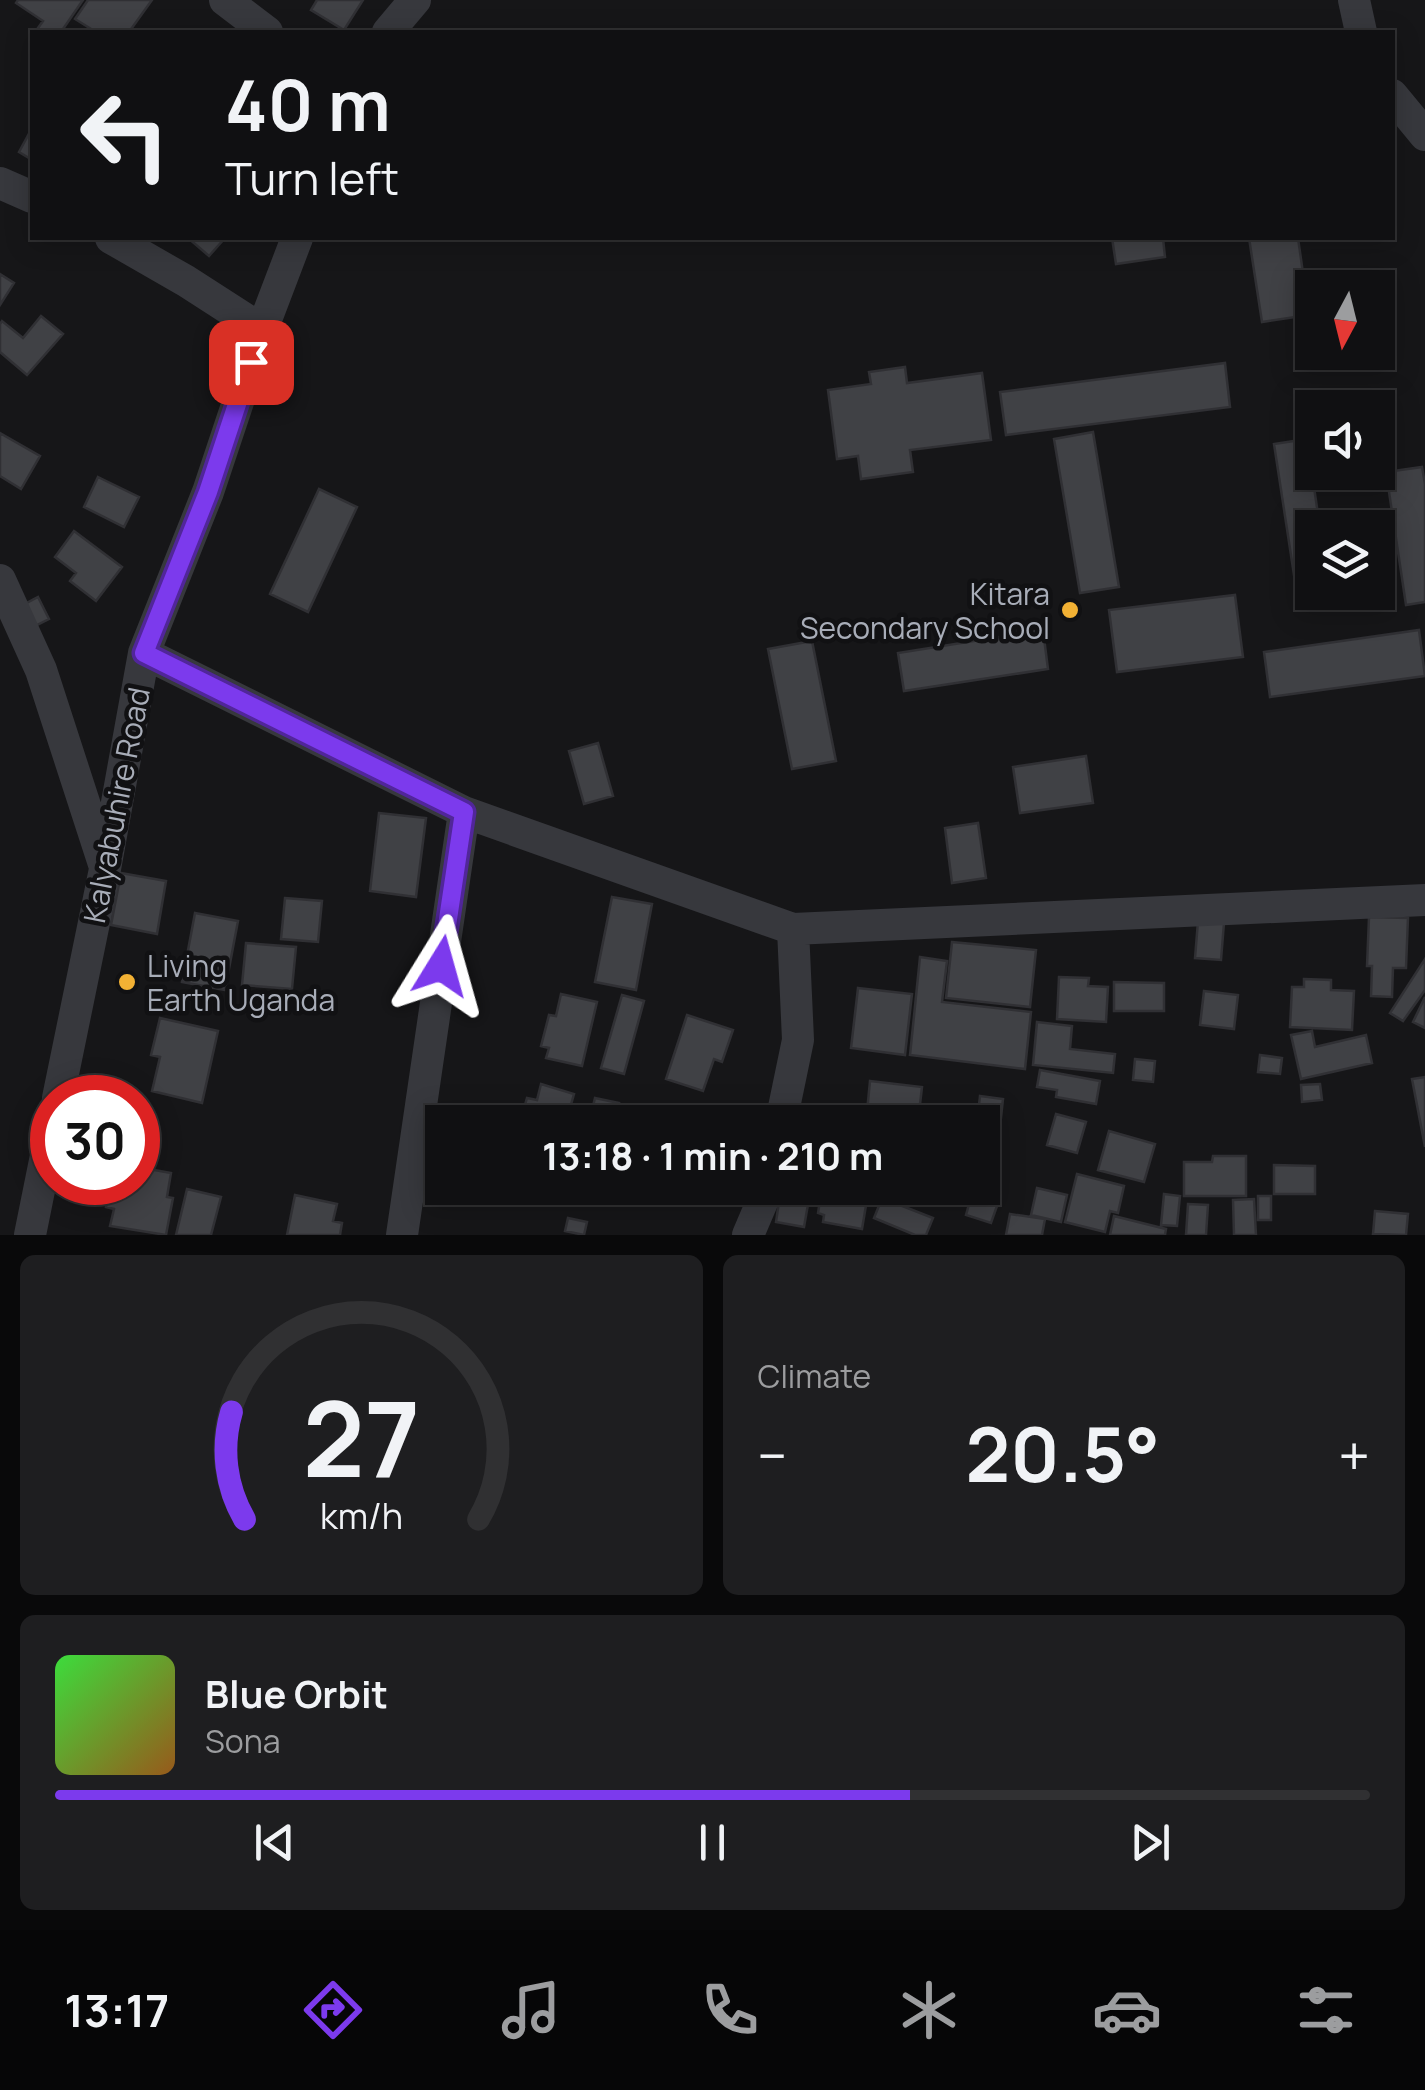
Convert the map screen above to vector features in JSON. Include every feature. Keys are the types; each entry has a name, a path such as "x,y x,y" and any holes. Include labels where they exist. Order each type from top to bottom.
{"street":[{"path":"224,0 264,30"},
{"path":"390,30 415,0"},
{"path":"1354,0 1362,30"},
{"path":"1395,99 1425,134"},
{"path":"0,183 30,195"},
{"path":"114,240 262,330"},
{"name":"Kalyabuhire Road","path":"63,1075 144,653 208,492 296,240"},
{"path":"0,580 41,670 105,869"},
{"path":"144,653 464,812 794,929 1425,900"},
{"path":"402,1235 464,812"},
{"path":"785,1105 798,1040 794,929"},
{"path":"30,1235 36,1205"},
{"path":"748,1235 761,1205"}],"building":[{"path":"83,0 62,30 36,30 43,21 16,3"},
{"path":"88,0 152,0 130,30 93,30 75,19"},
{"path":"317,0 363,0 344,30 311,10"},
{"path":"30,132 29,158 19,152"},
{"path":"190,240 223,240 209,256"},
{"path":"1112,240 1163,240 1165,257 1116,264"},
{"path":"1249,240 1298,240 1303,270 1295,270 1295,317 1262,322"},
{"path":"0,274 14,283 0,305"},
{"path":"41,316 63,334 27,375 0,352 0,324 2,321 23,338"},
{"path":"1225,363 1230,407 1006,435 1000,392"},
{"path":"905,367 907,383 982,373 991,440 910,450 913,472 861,479 858,456 837,459 828,390 871,384 869,372"},
{"path":"1093,432 1119,587 1080,593 1054,439"},
{"path":"0,433 40,456 21,489 0,476"},
{"path":"1295,441 1295,490 1314,490 1317,510 1295,510 1294,575 1274,444"},
{"path":"1422,467 1425,484 1425,602 1406,605 1395,510 1392,510 1389,490 1395,490 1395,471"},
{"path":"98,477 139,497 124,527 84,507"},
{"path":"319,489 357,507 308,612 270,594"},
{"path":"74,531 122,567 96,601 70,581 76,573 55,557"},
{"path":"1235,595 1243,657 1117,672 1109,610"},
{"path":"38,597 49,619 33,627 21,606"},
{"path":"1043,630 1048,669 904,691 898,653"},
{"path":"1419,630 1425,676 1270,697 1264,652"},
{"path":"812,641 836,761 792,769 768,649"},
{"path":"598,743 613,796 584,804 569,751"},
{"path":"1086,756 1093,803 1020,813 1013,767"},
{"path":"379,813 426,818 416,897 370,891"},
{"path":"978,823 986,878 952,883 945,828"},
{"path":"121,873 166,881 157,934 111,925"},
{"path":"612,897 652,904 636,990 595,982"},
{"path":"285,898 322,901 318,942 281,939"},
{"path":"195,913 238,921 225,990 182,982"},
{"path":"1369,917 1408,918 1406,968 1393,968 1392,997 1371,996 1372,966 1367,966"},
{"path":"1198,921 1224,923 1221,960 1195,958"},
{"path":"952,942 1036,950 1030,1007 946,998"},
{"path":"246,943 296,947 292,989 242,985"},
{"path":"920,957 947,961 942,1002 1031,1012 1025,1069 910,1055"},
{"path":"1425,959 1425,990 1403,1021 1390,1013"},
{"path":"1059,977 1089,978 1088,986 1108,987 1106,1022 1057,1019"},
{"path":"1304,979 1331,980 1331,990 1354,991 1352,1030 1290,1027 1292,987 1304,987"},
{"path":"1114,982 1164,983 1164,1011 1114,1011"},
{"path":"858,988 912,994 905,1055 851,1048"},
{"path":"1204,991 1238,995 1234,1029 1200,1025"},
{"path":"561,994 597,1002 582,1066 546,1058 549,1048 541,1046 549,1015 556,1016"},
{"path":"622,995 644,1001 624,1074 601,1068"},
{"path":"1425,997 1425,1028 1413,1022"},
{"path":"687,1015 733,1030 722,1062 714,1059 703,1091 666,1079"},
{"path":"160,1018 218,1031 202,1103 160,1093 160,1075 156,1075 160,1057 151,1055"},
{"path":"1037,1022 1072,1026 1070,1049 1115,1054 1113,1073 1033,1065"},
{"path":"1312,1031 1315,1047 1366,1035 1372,1063 1301,1079 1291,1035"},
{"path":"1260,1055 1282,1058 1280,1074 1258,1072"},
{"path":"1135,1059 1155,1061 1153,1082 1133,1080"},
{"path":"1040,1070 1100,1081 1096,1104 1056,1097 1057,1090 1037,1087"},
{"path":"1425,1077 1425,1147 1412,1079"},
{"path":"870,1081 922,1087 920,1105 868,1105"},
{"path":"541,1084 574,1094 571,1105 525,1105 527,1098 537,1100"},
{"path":"1320,1084 1322,1100 1302,1102 1301,1085"},
{"path":"980,1096 1003,1099 1000,1126 1000,1105 979,1105"},
{"path":"595,1098 619,1103 619,1105 593,1105"},
{"path":"1056,1114 1086,1122 1077,1153 1047,1145"},
{"path":"1109,1131 1155,1144 1144,1182 1098,1170"},
{"path":"1213,1156 1246,1156 1246,1196 1184,1196 1184,1162 1212,1162"},
{"path":"1274,1165 1315,1166 1315,1194 1274,1194"},
{"path":"160,1171 171,1173 167,1197 173,1198 166,1235 110,1226 114,1209 106,1207 160,1205"},
{"path":"1077,1174 1124,1186 1118,1213 1110,1211 1105,1232 1065,1222"},
{"path":"1037,1188 1067,1195 1061,1222 1031,1215"},
{"path":"187,1189 221,1197 211,1235 176,1235"},
{"path":"1164,1194 1180,1196 1177,1226 1161,1225"},
{"path":"295,1195 337,1204 333,1221 342,1223 340,1235 287,1235"},
{"path":"1258,1196 1271,1196 1271,1220 1258,1220"},
{"path":"1254,1199 1256,1235 1234,1235 1233,1200"},
{"path":"1188,1204 1208,1205 1206,1235 1186,1235"},
{"path":"778,1205 808,1205 804,1227 776,1222"},
{"path":"819,1205 866,1205 862,1229 823,1222 824,1215 818,1213"},
{"path":"879,1205 900,1205 933,1218 926,1235 915,1235 874,1218"},
{"path":"969,1205 997,1206 991,1223 966,1215"},
{"path":"1375,1211 1408,1214 1406,1235 1373,1234"},
{"path":"1010,1214 1045,1219 1042,1235 1006,1235"},
{"path":"1114,1216 1166,1229 1165,1235 1110,1235"},
{"path":"568,1218 587,1222 584,1235 565,1231"}],"place":[{"name":"Kitara Secondary School","path":"1070,610"},
{"name":"Living Earth Uganda","path":"127,982"}],"route":[{"path":"251,362 208,492 144,653 464,812 441,966"}]}
